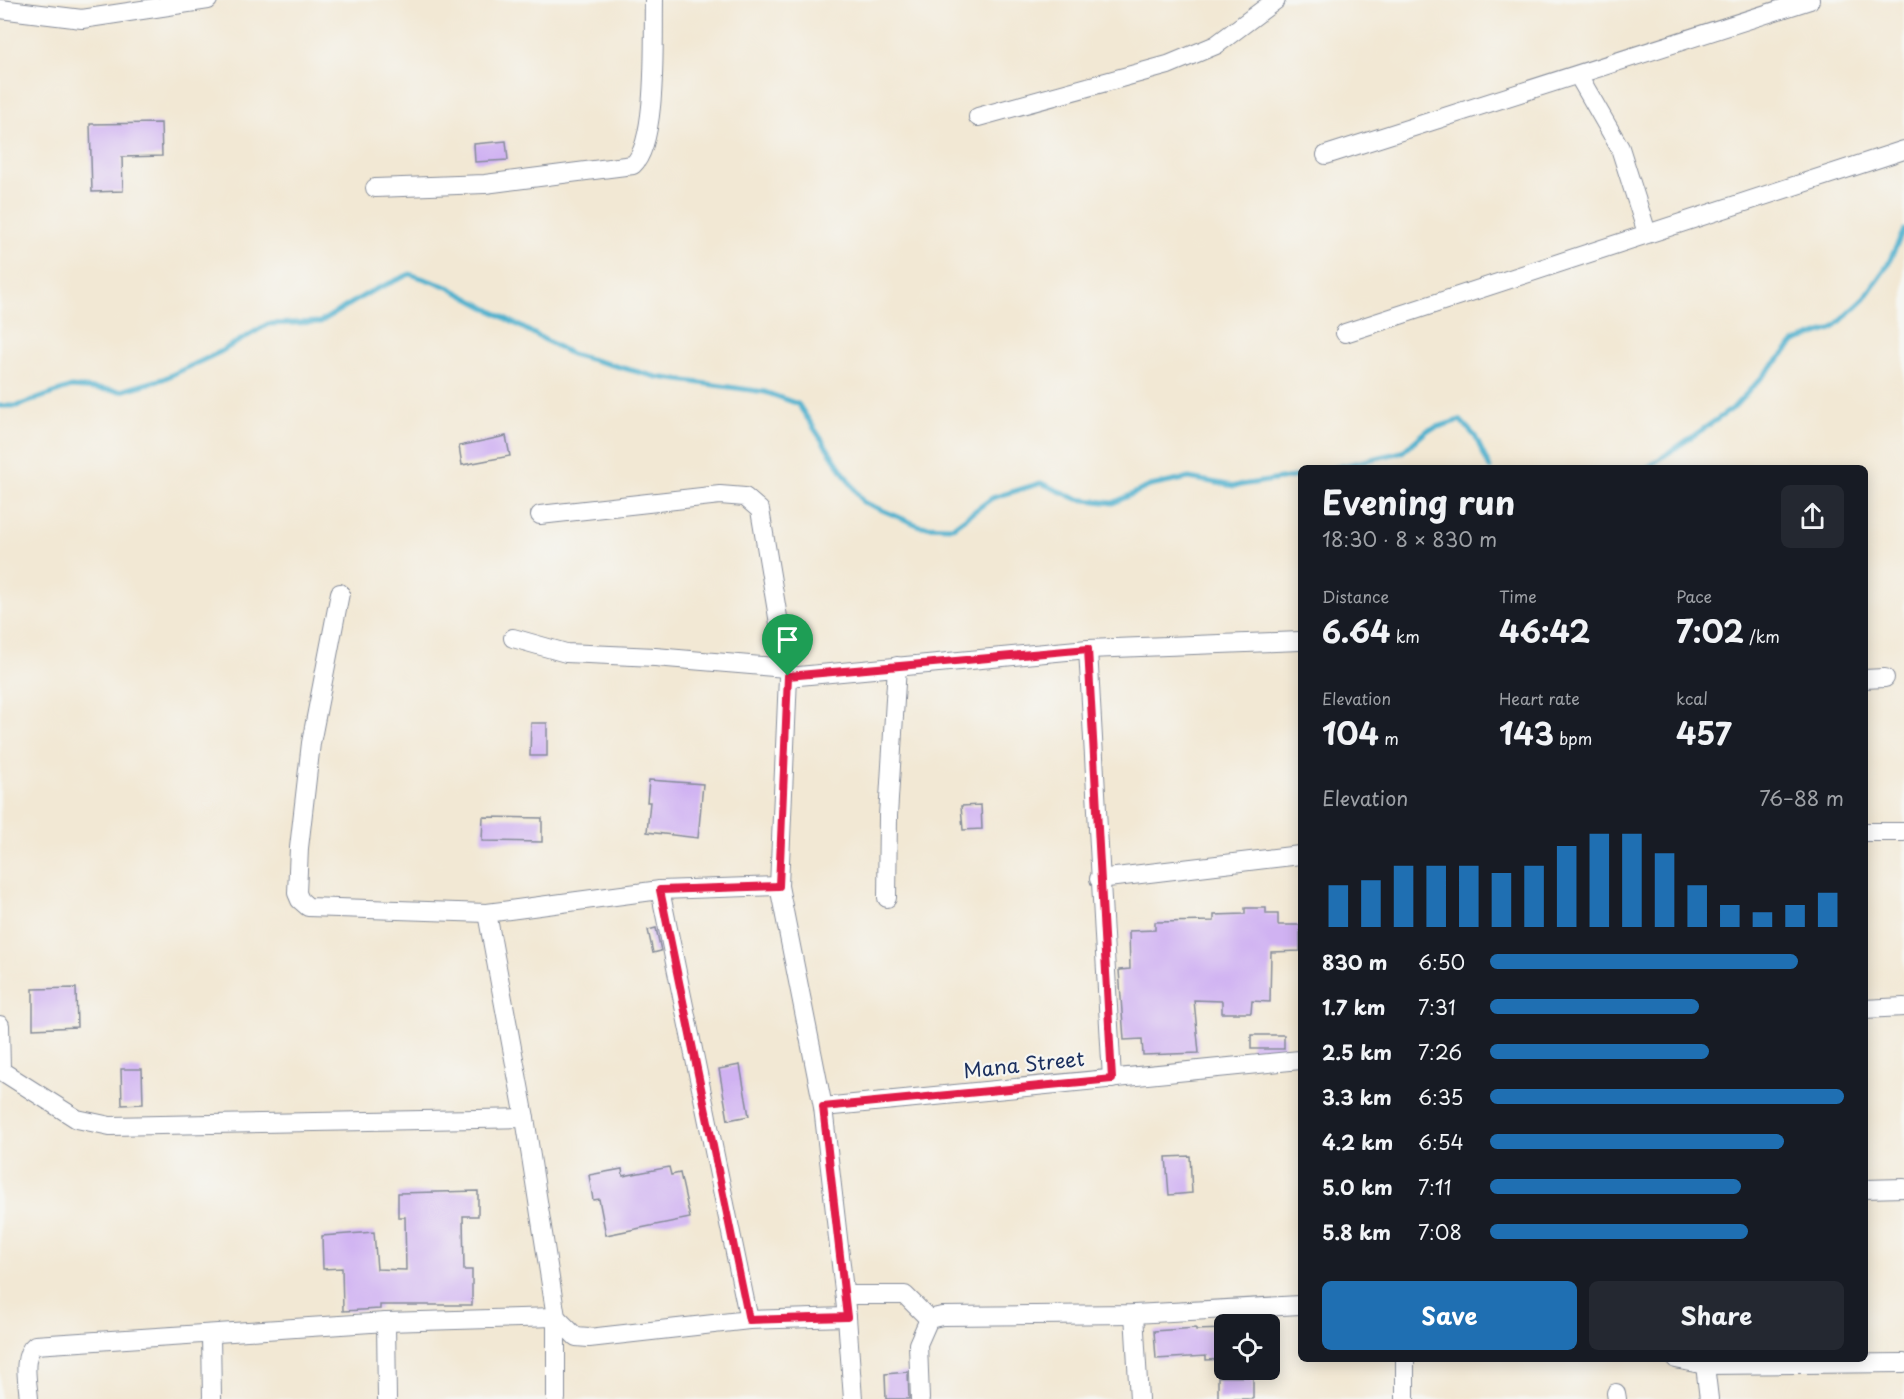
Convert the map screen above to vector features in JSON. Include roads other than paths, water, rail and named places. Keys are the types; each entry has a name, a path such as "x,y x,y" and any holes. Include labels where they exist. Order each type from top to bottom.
{"street":[{"path":"0,9 82,19 208,0"},
{"path":"375,188 485,184 633,165 644,149 650,126 654,0"},
{"path":"978,117 1168,65 1216,45 1276,0"},
{"path":"1326,155 1810,0"},
{"path":"1578,75 1620,148 1647,233"},
{"path":"1345,333 1904,150"},
{"path":"540,515 720,495 745,497 760,510 787,672 779,886 823,1107 845,1295 853,1399"},
{"path":"340,593 311,742 299,848 297,892 300,900 308,907 487,913 660,890 779,886"},
{"path":"513,638 566,653 655,657 787,672 897,666 1088,649 1298,641"},
{"path":"1088,649 1098,879 1112,1079"},
{"path":"887,898 888,816 897,666"},
{"path":"1868,679 1885,678"},
{"path":"1868,832 1904,832"},
{"path":"1098,879 1298,855"},
{"path":"660,890 749,1320"},
{"path":"487,913 525,1118 556,1317 556,1399"},
{"path":"1868,1008 1904,1007"},
{"path":"0,1025 0,1070 77,1119 110,1126 525,1118"},
{"name":"Mana Street","path":"823,1107 1298,1060"},
{"path":"1868,1189 1904,1188"},
{"path":"845,1295 905,1295 929,1319"},
{"path":"929,1319 942,1316 1134,1314 1298,1305"},
{"path":"1134,1314 1139,1399"},
{"path":"29,1399 27,1357 29,1350 35,1345 386,1322 556,1317 576,1337 589,1338 749,1320 847,1317"},
{"path":"920,1399 918,1344 929,1319"},
{"path":"386,1322 387,1399"},
{"path":"211,1335 212,1399"},
{"path":"1405,1362 1405,1399"},
{"path":"1690,1362 1705,1365 1904,1363"},
{"path":"1705,1365 1709,1399"}],"waterway":[{"path":"1651,465 1732,409 1795,342 1832,329 1863,300 1887,266 1904,230"},
{"path":"0,406 17,406 71,387 121,391 163,379 220,352 268,324 320,322 370,292 410,274 448,287 571,354 657,377 765,392 798,404 863,502 920,526 953,527 992,498 1041,483 1077,499 1113,503 1150,486 1189,478 1234,486 1298,476"},
{"path":"1347,465 1402,452 1428,430 1460,420 1475,436 1489,465"}]}
